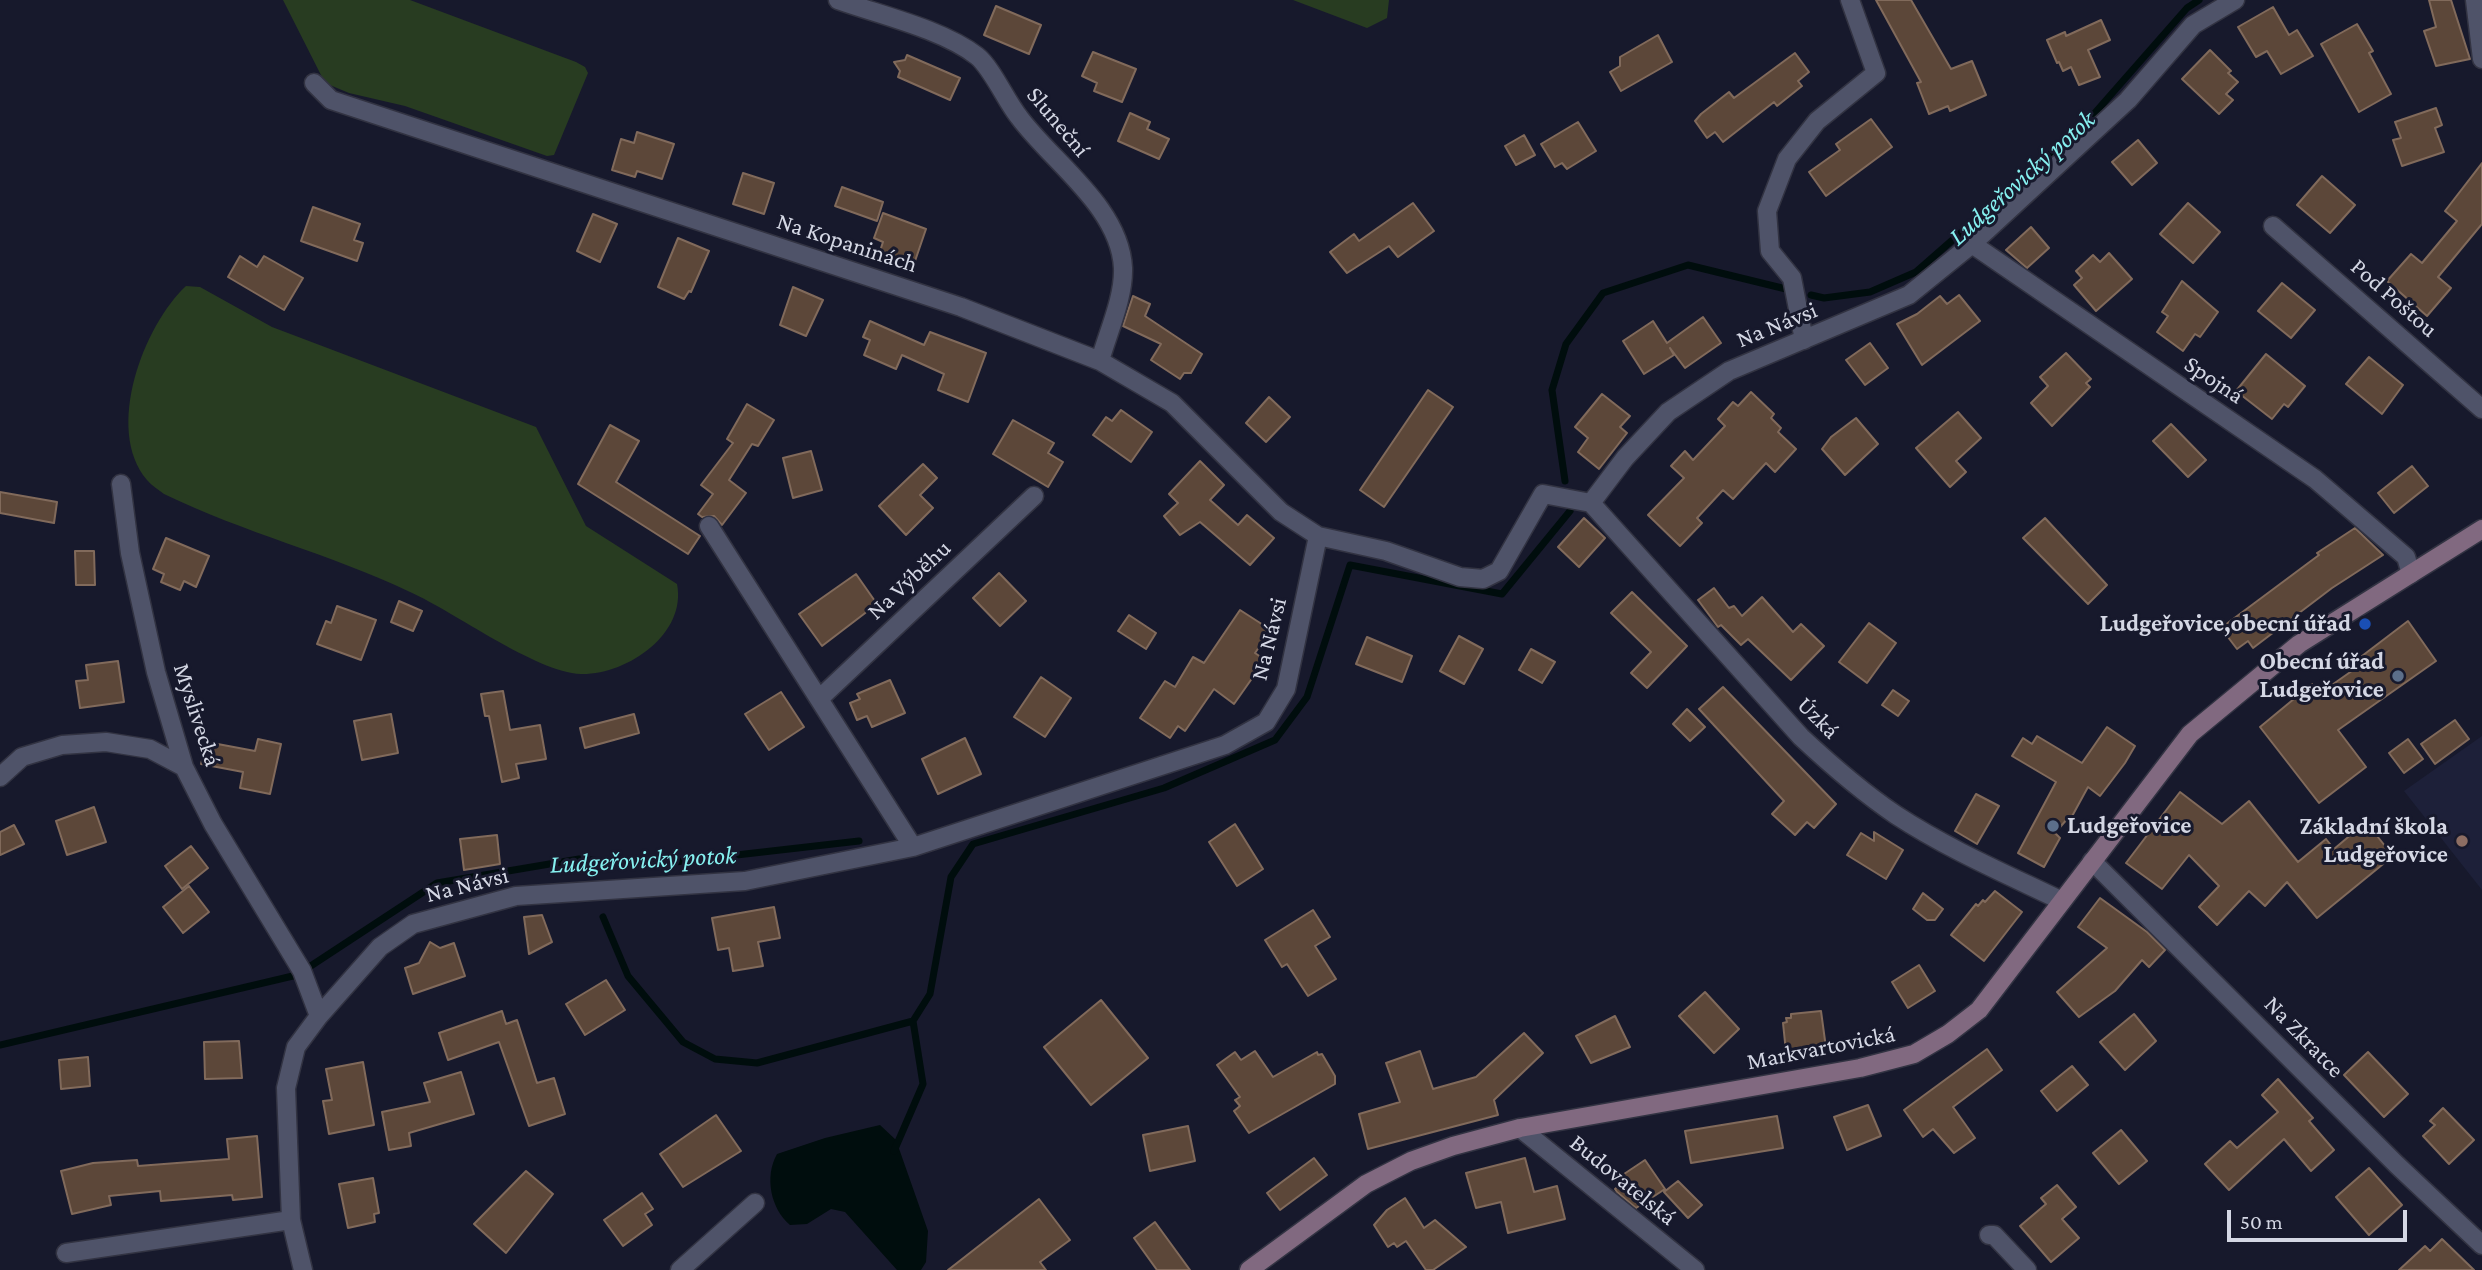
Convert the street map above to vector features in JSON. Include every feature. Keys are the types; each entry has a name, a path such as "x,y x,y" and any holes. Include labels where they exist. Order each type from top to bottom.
{"street":[{"name":"Sluneční","path":"838,0 927,30 978,56 1019,118 1096,201 1121,253 1123,267 1122,282 1100,361"},
{"path":"1804,340 1791,278 1770,251 1768,211 1787,159 1817,121 1876,73 1850,0"},
{"name":"Na Návsi","path":"1591,503 1625,458 1668,412 1729,371 1909,295 1972,244 2128,100 2193,25 2235,0"},
{"path":"2475,0 2482,59"},
{"name":"Na Kopaninách","path":"314,83 331,100 961,307 1100,361 1172,403 1281,512 1318,536"},
{"name":"Pod Poštou","path":"2273,226 2482,409"},
{"name":"Spojná","path":"1972,244 2315,479 2406,557 2411,574"},
{"name":"Myslivecká","path":"121,484 133,566 156,672 184,767 213,824 302,971 319,1016"},
{"path":"1318,536 1386,551 1460,577 1483,579 1499,571 1543,494 1591,503"},
{"name":"Na Výběhu","path":"819,699 1034,496"},
{"name":"Úzká","path":"1591,503 1801,737 1835,768 1897,816 1972,858 2062,901"},
{"path":"709,526 914,846"},
{"name":"Markvartovická","path":"1249,1270 1366,1184 1411,1161 1520,1128 1860,1068 1914,1054 1948,1034 1979,1010 2190,734 2300,644 2482,529"},
{"name":"Na Návsi","path":"303,1270 291,1220 286,1088 296,1047 319,1016 380,947 413,924 516,896 744,881 914,846 1225,745 1266,722 1286,689 1318,536"},
{"path":"0,777 22,757 62,745 106,741 150,750 184,767"},
{"name":"Na Zkratce","path":"2092,861 2369,1137 2482,1245"},
{"name":"Budovatelská","path":"1520,1128 1695,1270"},
{"path":"680,1270 755,1203"},
{"path":"66,1253 291,1220"},
{"path":"1989,1235 1994,1235 2027,1270"}],"shaded area":[{"name":"Základní škola Ludgeřovice","path":"2482,736 2482,890 2404,791"},
{"path":"880,1125 896,1140 928,1231 926,1262 921,1270 897,1270 845,1212 831,1209 807,1224 790,1225 774,1202 770,1182 777,1154 825,1138"}],"green space":[{"path":"283,0 410,0 576,62 585,67 588,73 554,155 547,156 405,106 349,93 325,83"},
{"path":"1293,0 1389,0 1387,18 1367,28"},
{"path":"186,286 200,287 272,327 536,427 586,526 677,584 678,602 673,619 663,635 650,648 617,667 581,674 562,671 495,640 428,601 380,578 194,508 153,486 135,459 129,434 129,406 144,351 156,326"}],"building":[{"path":"1876,0 1911,0 1951,69 1972,61 1986,95 1950,111 1948,106 1929,114 1917,83 1921,82"},
{"path":"2429,0 2451,0 2470,59 2436,66 2424,31 2436,27"},
{"path":"996,6 1041,25 1029,54 984,35"},
{"path":"2273,7 2289,35 2297,30 2313,56 2281,74 2267,51 2256,57 2238,27"},
{"path":"2101,20 2110,40 2088,50 2100,77 2079,85 2071,67 2063,71 2059,62 2057,63 2047,40 2065,32 2066,36"},
{"path":"2357,24 2373,51 2369,53 2391,94 2359,112 2321,44"},
{"path":"1658,35 1672,62 1621,91 1610,72 1620,66 1620,57"},
{"path":"2210,50 2238,82 2226,94 2233,100 2219,114 2182,79"},
{"path":"1093,52 1136,69 1122,102 1094,91 1097,83 1082,76"},
{"path":"1795,53 1809,72 1798,81 1802,86 1777,106 1774,102 1723,142 1715,132 1707,138 1695,121 1701,114 1729,92 1734,98"},
{"path":"907,55 960,78 950,100 898,77 900,71 894,62 905,60"},
{"path":"2436,108 2442,125 2435,128 2444,152 2402,166 2393,140 2401,138 2395,122"},
{"path":"1130,113 1150,122 1147,129 1169,139 1159,159 1118,141"},
{"path":"1871,119 1892,147 1826,196 1809,172 1840,150 1836,144"},
{"path":"1578,122 1596,151 1567,169 1562,163 1555,167 1541,144"},
{"path":"637,132 674,144 662,179 637,171 635,177 612,170 621,139 634,143"},
{"path":"1524,135 1535,155 1516,165 1505,146"},
{"path":"2138,140 2157,163 2132,185 2112,162"},
{"path":"2482,163 2482,224 2438,277 2451,288 2427,316 2387,281 2411,254 2422,263 2457,221 2445,211"},
{"path":"743,173 774,183 764,214 733,204"},
{"path":"2322,176 2355,205 2330,233 2297,205"},
{"path":"842,187 883,202 877,221 835,206"},
{"path":"1413,203 1434,231 1398,257 1389,246 1347,273 1330,252 1354,234 1359,241"},
{"path":"2188,203 2220,232 2193,263 2160,234"},
{"path":"313,207 360,224 354,240 363,243 357,261 301,241"},
{"path":"883,213 926,229 914,264 880,251 883,242 874,238"},
{"path":"593,214 617,224 600,262 577,251"},
{"path":"2031,227 2049,248 2027,268 2006,250"},
{"path":"678,238 709,251 691,292 689,291 684,299 658,287"},
{"path":"2109,253 2132,279 2096,311 2074,285 2082,278 2076,271 2093,255 2100,262"},
{"path":"240,256 257,267 264,256 303,278 284,310 228,277"},
{"path":"2182,281 2218,312 2200,337 2195,334 2183,351 2157,332 2168,316 2162,312"},
{"path":"2282,283 2315,310 2291,338 2258,311"},
{"path":"793,287 823,300 806,336 780,325"},
{"path":"1959,295 1980,321 1922,365 1897,324 1917,314 1940,296 1947,304"},
{"path":"1133,296 1150,304 1145,316 1202,354 1191,373 1184,373 1180,379 1151,360 1161,344 1123,326"},
{"path":"1703,317 1721,343 1685,368 1670,348 1674,355 1644,374 1623,341 1653,321 1667,343"},
{"path":"870,321 924,345 930,332 986,353 968,402 938,390 944,374 902,355 896,369 864,355 870,340 863,337"},
{"path":"1870,343 1888,368 1865,385 1846,360"},
{"path":"2066,353 2091,379 2086,383 2090,387 2052,426 2031,403 2048,386 2040,377"},
{"path":"2266,354 2305,386 2288,407 2284,404 2272,419 2236,391"},
{"path":"2369,357 2403,385 2382,414 2346,384"},
{"path":"1428,390 1453,407 1384,507 1360,490"},
{"path":"1751,392 1774,414 1771,418 1781,428 1778,432 1796,449 1775,472 1766,463 1733,499 1723,490 1697,518 1702,523 1680,546 1648,515 1684,478 1671,466 1685,451 1693,460 1725,426 1718,419 1733,402 1738,406"},
{"path":"1602,394 1630,416 1620,427 1627,433 1599,469 1578,452 1588,438 1575,427"},
{"path":"1269,397 1290,417 1266,442 1246,423"},
{"path":"747,404 774,420 758,446 752,444 729,480 746,493 722,525 714,516 702,517 698,514 713,494 701,485 733,443 727,439"},
{"path":"1121,410 1152,432 1131,462 1093,435 1106,417 1112,421"},
{"path":"1958,412 1981,438 1956,461 1966,472 1950,487 1916,448"},
{"path":"1856,418 1878,444 1845,475 1822,449 1831,437"},
{"path":"1013,420 1054,443 1048,453 1063,462 1048,487 993,454"},
{"path":"2171,424 2206,460 2188,477 2153,441"},
{"path":"610,425 639,441 616,482 700,536 688,554 578,484"},
{"path":"811,451 822,490 793,498 783,458"},
{"path":"1200,461 1224,485 1210,500 1238,525 1247,515 1274,538 1250,565 1200,522 1180,535 1164,516 1178,503 1169,494"},
{"path":"923,464 937,478 920,495 933,508 906,535 879,506"},
{"path":"2412,466 2428,486 2394,513 2378,493"},
{"path":"0,492 57,502 54,523 0,513"},
{"path":"1584,518 1605,538 1579,567 1558,547"},
{"path":"2045,518 2107,585 2088,604 2023,538"},
{"path":"2355,528 2383,555 2332,588 2253,648 2248,641 2237,649 2221,628 2319,555 2317,553"},
{"path":"166,538 209,556 196,587 184,581 180,590 161,582 164,574 153,569"},
{"path":"75,551 94,551 95,585 76,585"},
{"path":"999,573 1026,601 1000,626 973,598"},
{"path":"856,574 877,604 822,646 799,614"},
{"path":"1714,588 1729,608 1734,606 1742,616 1762,597 1793,632 1801,624 1824,646 1791,680 1748,639 1741,645 1721,625 1718,627 1698,600"},
{"path":"1632,592 1687,646 1647,688 1631,673 1651,652 1611,613"},
{"path":"399,601 422,611 413,631 391,622"},
{"path":"337,606 376,620 361,660 317,644 326,621 331,623"},
{"path":"1240,610 1271,630 1255,653 1265,660 1234,704 1214,689 1185,731 1178,726 1170,738 1140,718 1165,681 1175,687 1193,657 1204,663"},
{"path":"1129,615 1156,633 1146,649 1118,631"},
{"path":"2408,621 2436,661 2338,730 2366,767 2319,803 2260,727 2312,684 2319,694 2366,661 2362,656"},
{"path":"1869,623 1896,643 1867,683 1839,662"},
{"path":"1459,636 1483,649 1464,684 1440,671"},
{"path":"1367,637 1412,656 1402,682 1356,664"},
{"path":"1531,649 1555,662 1542,683 1519,670"},
{"path":"118,661 124,702 80,708 76,681 88,680 86,665"},
{"path":"1041,677 1071,698 1045,737 1014,717"},
{"path":"890,680 905,713 872,727 867,716 857,720 850,703 860,699 857,694"},
{"path":"1723,687 1836,804 1814,828 1807,822 1795,835 1772,814 1784,801 1699,709"},
{"path":"1893,690 1909,701 1898,716 1882,705"},
{"path":"503,691 510,730 540,725 546,759 516,764 519,778 502,782 489,716 485,716 481,694"},
{"path":"781,692 804,727 769,750 745,714"},
{"path":"1687,709 1705,727 1690,741 1673,724"},
{"path":"391,714 398,753 362,760 354,721"},
{"path":"634,714 639,733 585,748 580,728"},
{"path":"2455,720 2469,739 2435,764 2421,744"},
{"path":"2107,727 2135,746 2125,763 2100,796 2088,787 2070,820 2068,818 2055,833 2060,838 2044,867 2018,853 2056,782 2012,756 2023,738 2032,744 2037,736 2082,763"},
{"path":"965,738 981,774 938,794 922,759"},
{"path":"258,739 281,744 270,794 240,788 243,772 201,764 207,742 255,751"},
{"path":"2408,739 2423,759 2404,773 2389,753"},
{"path":"2180,792 2222,824 2249,801 2298,862 2326,839 2334,849 2366,822 2393,856 2317,918 2287,882 2265,906 2249,891 2217,925 2199,907 2219,886 2189,855 2162,889 2126,863"},
{"path":"1976,794 1999,806 1977,844 1955,831"},
{"path":"94,807 106,842 67,855 56,821"},
{"path":"1235,824 1263,869 1237,886 1209,842"},
{"path":"14,825 24,844 0,855 0,832"},
{"path":"1874,832 1903,850 1886,879 1847,855 1861,833 1874,841"},
{"path":"497,835 500,864 464,870 460,839"},
{"path":"191,846 208,868 182,889 165,866"},
{"path":"189,886 209,912 183,933 163,907"},
{"path":"1995,891 2022,912 1984,961 1951,935 1976,904 1978,906 1983,900 1985,902"},
{"path":"1923,893 1943,909 1935,920 1927,920 1913,909"},
{"path":"2100,898 2147,932 2165,950 2149,967 2142,960 2115,991 2079,1017 2057,992 2107,948 2078,927"},
{"path":"774,907 780,938 758,942 763,966 733,971 729,948 718,950 712,918"},
{"path":"1313,910 1330,937 1315,946 1336,979 1308,996 1287,964 1282,967 1265,940"},
{"path":"542,915 552,942 529,954 524,917"},
{"path":"430,942 440,948 454,943 465,976 413,994 405,968 419,963"},
{"path":"1919,965 1935,991 1908,1008 1892,982"},
{"path":"606,980 625,1010 585,1035 566,1004"},
{"path":"1705,992 1739,1029 1714,1053 1679,1016"},
{"path":"1101,1000 1148,1058 1091,1105 1044,1047"},
{"path":"502,1011 506,1024 517,1020 537,1083 554,1078 565,1114 529,1126 499,1042 448,1060 439,1033"},
{"path":"1821,1011 1826,1048 1786,1052 1783,1023 1787,1022 1786,1018 1791,1018 1791,1014"},
{"path":"2134,1014 2156,1041 2125,1070 2100,1042"},
{"path":"1615,1016 1630,1047 1591,1063 1576,1036"},
{"path":"1524,1033 1543,1053 1494,1100 1498,1115 1368,1149 1359,1114 1400,1102 1386,1063 1420,1051 1433,1089 1476,1077"},
{"path":"239,1041 242,1078 205,1079 204,1042"},
{"path":"1987,1049 2002,1070 1953,1107 1975,1138 1954,1153 1933,1129 1923,1137 1904,1110"},
{"path":"1255,1051 1273,1077 1317,1052 1318,1055 1322,1054 1335,1076 1335,1084 1249,1133 1234,1111 1240,1106 1235,1100 1240,1097 1217,1065 1235,1052 1241,1060"},
{"path":"2368,1052 2408,1094 2384,1117 2344,1075"},
{"path":"88,1057 90,1086 61,1089 59,1060"},
{"path":"363,1062 374,1125 329,1134 323,1101 332,1100 326,1069"},
{"path":"2072,1066 2088,1085 2057,1111 2041,1091"},
{"path":"461,1072 474,1114 409,1133 411,1146 389,1150 382,1112 430,1102 424,1083"},
{"path":"2278,1079 2313,1118 2309,1121 2334,1150 2311,1171 2284,1139 2229,1190 2205,1164 2230,1141 2237,1148 2278,1112 2262,1095"},
{"path":"1868,1105 1881,1136 1847,1150 1834,1117"},
{"path":"2443,1108 2474,1140 2449,1164 2423,1136 2435,1125 2430,1121"},
{"path":"716,1115 741,1151 683,1187 660,1154"},
{"path":"1777,1116 1783,1148 1691,1163 1685,1131"},
{"path":"1188,1126 1195,1161 1150,1171 1143,1135"},
{"path":"2121,1130 2147,1161 2119,1184 2093,1153"},
{"path":"257,1136 262,1197 233,1200 232,1195 161,1201 160,1191 109,1196 111,1205 72,1214 61,1171 93,1163 137,1160 138,1166 229,1159 227,1139"},
{"path":"1314,1158 1327,1175 1280,1210 1267,1193"},
{"path":"1525,1158 1534,1192 1557,1186 1565,1219 1508,1233 1501,1202 1476,1208 1466,1173"},
{"path":"1645,1160 1665,1189 1636,1208 1617,1192 1615,1189 1620,1185 1615,1180"},
{"path":"2369,1168 2402,1205 2369,1235 2336,1197"},
{"path":"526,1171 553,1194 506,1253 474,1224"},
{"path":"373,1178 379,1213 374,1214 375,1222 348,1228 339,1184"},
{"path":"1678,1181 1702,1205 1688,1218 1664,1192"},
{"path":"2057,1185 2076,1207 2062,1219 2079,1238 2051,1262 2020,1226 2046,1204 2041,1198"},
{"path":"642,1193 653,1209 645,1214 652,1225 623,1246 604,1220"},
{"path":"1405,1198 1424,1228 1435,1220 1466,1247 1433,1270 1426,1270 1406,1241 1397,1247 1394,1243 1388,1247 1374,1225 1387,1210"},
{"path":"1039,1199 1070,1240 1040,1262 1046,1270 948,1270"},
{"path":"1155,1222 1190,1270 1157,1270 1134,1238"},
{"path":"2442,1239 2474,1270 2399,1270 2425,1246 2430,1251"}],"waterway":[{"name":"Ludgeřovický potok","path":"1811,295 1824,298 1870,292 1916,272 2086,123 2187,8 2199,0"},
{"name":"Ludgeřovický potok","path":"1565,481 1552,390 1566,344 1603,293 1688,265 1786,289"},
{"name":"Ludgeřovický potok","path":"894,1151 923,1084 913,1021 930,994 951,877 973,844 1164,788 1275,740 1307,697 1350,565 1502,594 1570,511"},
{"name":"Ludgeřovický potok","path":"0,1045 297,975 437,883 579,859 649,865 859,841"},
{"path":"603,917 628,976 683,1042 715,1059 757,1063 913,1021"}],"place":[{"name":"Ludgeřovice,obecní úřad","path":"2365,624"},
{"name":"Obecní úřad Ludgeřovice","path":"2398,676"},
{"name":"Ludgeřovice","path":"2053,826"},
{"name":"Základní škola Ludgeřovice","path":"2462,841"}]}
